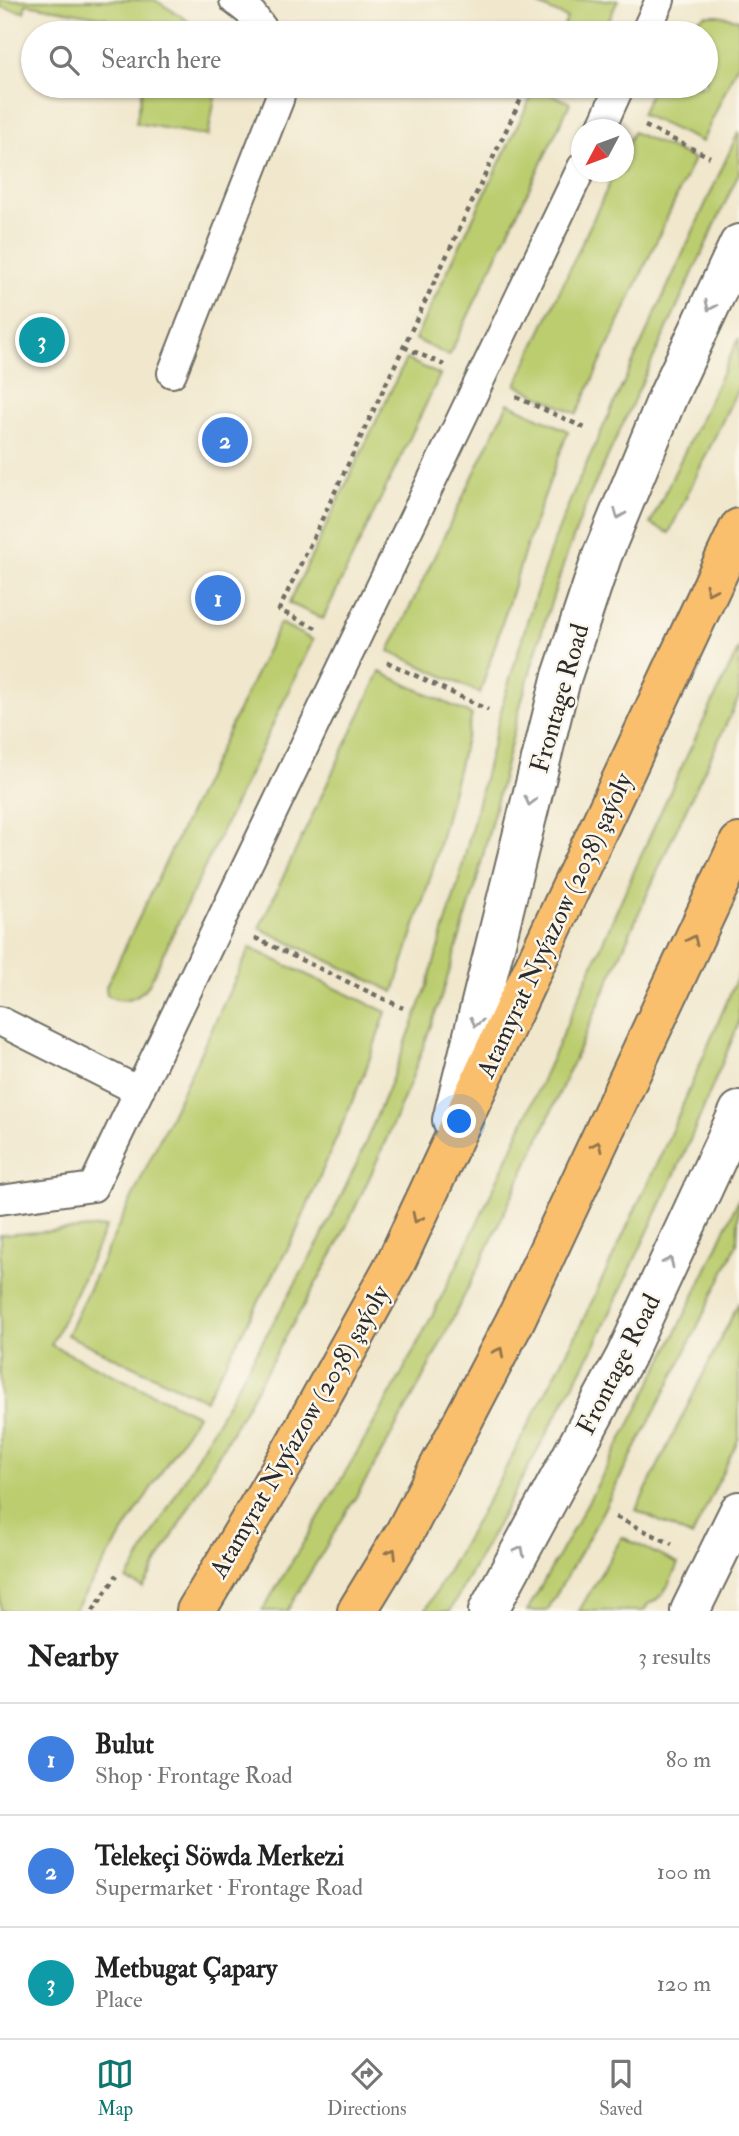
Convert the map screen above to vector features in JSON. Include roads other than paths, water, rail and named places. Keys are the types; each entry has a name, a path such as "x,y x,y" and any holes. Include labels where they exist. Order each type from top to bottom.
{"main road":[{"name":"Atamyrat Nyýazow (2038) şaýoly","path":"196,1611 289,1455 396,1262 739,528"},
{"path":"357,1611 405,1532 515,1321 739,843"}],"street":[{"name":"Frontage Road","path":"439,1173 561,679 602,555 668,396 739,244"},
{"name":"Frontage Road","path":"488,1611 625,1357 739,1111"},
{"path":"690,1611 739,1511"}],"lane":[{"path":"234,0 257,21"},
{"path":"650,21 660,0"},
{"path":"172,373 279,98"},
{"path":"605,119 615,98"},
{"path":"0,1200 93,1187 575,182"},
{"path":"0,1021 139,1091"}],"place":[{"name":"Metbugat Çapary","path":"42,340"},
{"name":"Telekeçi Söwda Merkezi","path":"225,440"},
{"name":"Bulut","path":"218,598"}]}
